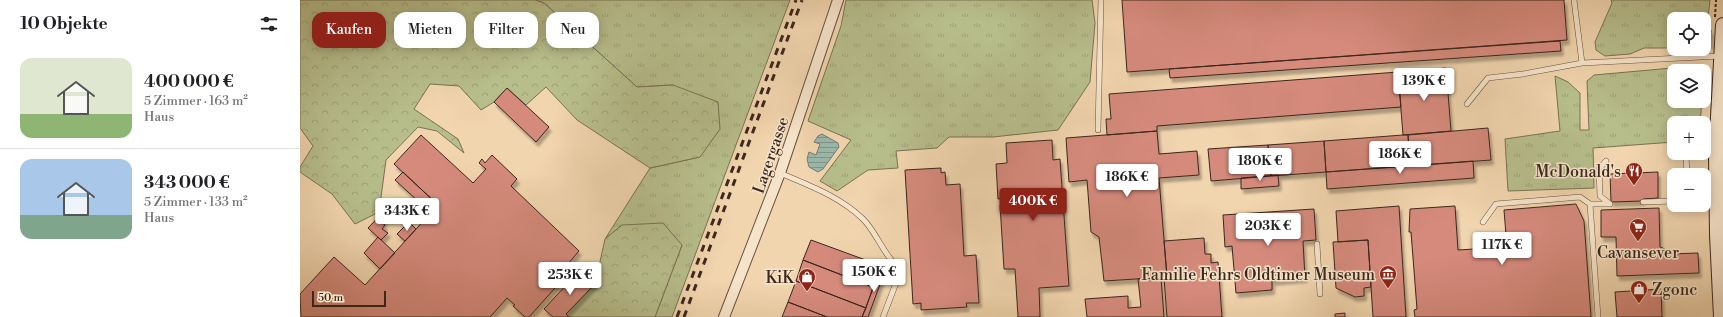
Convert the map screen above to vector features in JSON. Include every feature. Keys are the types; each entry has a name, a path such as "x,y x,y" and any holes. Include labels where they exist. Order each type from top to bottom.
{"main road":[{"path":"1722,317 1717,235 1716,154 1720,56 1723,25"}],"street":[{"name":"Lagergasse","path":"724,317 780,172 838,0"}],"lane":[{"path":"1098,130 1101,0"},
{"path":"1574,0 1582,63"},
{"path":"1466,104 1488,78 1523,74 1582,63 1720,56"},
{"path":"1483,222 1496,204 1580,197 1590,204 1610,204 1600,196 1599,188 1600,169 1606,161"},
{"path":"780,172 834,196 863,220 885,249 888,258 897,266 898,278 883,317"},
{"path":"1643,202 1667,201"},
{"path":"1590,204 1598,317"},
{"path":"1317,244 1320,294"}],"green space":[{"path":"300,0 535,0 544,3 554,12 546,12 546,48 594,48 637,87 673,85 718,102 720,129 700,157 650,168 577,120 546,87 526,105 507,88 494,102 481,110 459,86 430,84 414,109 458,139 464,153 437,131 418,127 386,160 379,212 355,224 332,194 300,172 300,167 313,146 300,128"},
{"path":"535,0 790,0 672,317 655,317 682,245 622,225 605,239 650,168 700,157 673,85 637,87 594,48 599,48 599,12 554,12 544,3"},
{"path":"846,0 1092,0 1095,23 1090,82 1058,130 993,137 949,137 937,148 896,151 898,168 868,170 837,191 820,181 851,140 808,121 841,26"},
{"path":"1611,0 1710,0 1709,12 1667,12 1667,48 1644,48 1630,54 1605,56 1596,50 1595,42 1612,3"},
{"path":"1667,68 1667,108 1701,108 1701,116 1667,116 1667,143 1593,148 1594,188 1508,191 1505,139 1560,131 1555,76 1568,82 1580,93 1580,130 1589,130 1587,81 1594,75"},
{"path":"663,223 682,245 655,317 569,317 566,314 595,284 605,239 622,225"}],"shaded area":[{"path":"822,134 838,143 839,147 823,169 818,172 809,167 807,159 809,152 816,155 820,144 814,142 818,136"}],"building":[{"path":"1122,0 1564,0 1567,40 1127,72"},
{"path":"1560,41 1561,51 1170,78 1169,69"},
{"path":"1446,68 1451,131 1403,135 1398,72"},
{"path":"1398,72 1401,107 1157,126 1157,131 1107,135 1106,119 1111,119 1109,94"},
{"path":"507,88 549,127 536,142 494,102"},
{"path":"1488,128 1491,160 1410,166 1408,135"},
{"path":"1157,131 1159,154 1197,151 1199,175 1159,178 1167,277 1104,281 1099,237 1091,232 1087,180 1069,182 1066,138"},
{"path":"421,135 473,183 486,169 479,163 482,159 485,163 492,155 517,179 511,186 579,251 567,265 572,269 529,317 525,317 507,298 490,317 301,317 300,294 334,257 365,285 438,205 394,164"},
{"path":"1408,135 1410,166 1326,172 1324,141"},
{"path":"1052,140 1053,160 1060,159 1069,286 1039,288 1040,317 1018,317 1015,269 1004,269 1000,205 1010,204 1009,198 998,199 996,164 1007,163 1006,143"},
{"path":"1324,141 1326,172 1271,176 1268,145"},
{"path":"1268,145 1271,176 1211,181 1208,149"},
{"path":"1473,161 1474,178 1327,189 1326,172"},
{"path":"941,168 941,173 945,172 946,185 960,184 964,256 976,255 979,303 966,303 967,307 921,310 921,303 913,304 905,170"},
{"path":"403,172 438,205 431,213 395,180"},
{"name":"McDonald's","path":"1658,172 1658,198 1643,199 1643,201 1611,202 1610,174"},
{"path":"1278,175 1279,186 1241,189 1241,178"},
{"path":"1576,204 1584,221 1591,317 1415,317 1414,310 1417,309 1411,232 1409,232 1410,209 1455,206 1458,250 1507,247 1504,210"},
{"path":"389,206 394,210 382,223 385,225 382,229 388,233 381,240 368,228"},
{"path":"1399,206 1406,317 1373,317 1368,240 1338,242 1336,211"},
{"name":"Cavansever","path":"1659,208 1660,247 1665,249 1668,254 1698,253 1699,273 1617,276 1616,237 1601,237 1601,210"},
{"path":"1314,209 1316,240 1303,241 1305,278 1272,281 1272,290 1236,293 1232,246 1225,247 1223,215"},
{"path":"409,222 416,229 405,241 397,234"},
{"path":"378,237 395,253 380,269 364,253"},
{"path":"1204,238 1205,254 1211,254 1211,263 1218,262 1222,317 1167,317 1164,278 1167,277 1164,241"},
{"path":"811,240 882,266 873,287 803,260"},
{"path":"1368,240 1371,287 1364,288 1364,296 1355,297 1336,288 1333,242"},
{"path":"803,260 873,287 866,308 796,281"},
{"path":"882,266 886,268 868,317 862,317"},
{"path":"580,270 595,284 566,314 569,317 553,317 544,309"},
{"path":"1161,278 1164,317 1087,317 1085,299 1128,296 1128,308 1141,307 1138,279"},
{"name":"KiK","path":"796,281 866,308 862,317 827,317 788,302"},
{"name":"Zgonc","path":"1661,289 1662,317 1617,317 1615,292"},
{"path":"788,302 827,317 782,317"},
{"path":"1345,313 1345,317 1335,317 1335,314"}],"railway":[{"path":"677,317 796,0"},
{"path":"684,317 802,0"}],"place":[{"name":"McDonald's","path":"1634,186"},
{"name":"Cavansever","path":"1638,242"},
{"name":"Familie Fehrs Oldtimer Museum","path":"1388,289"},
{"name":"KiK","path":"807,292"},
{"name":"Zgonc","path":"1639,304"}]}
